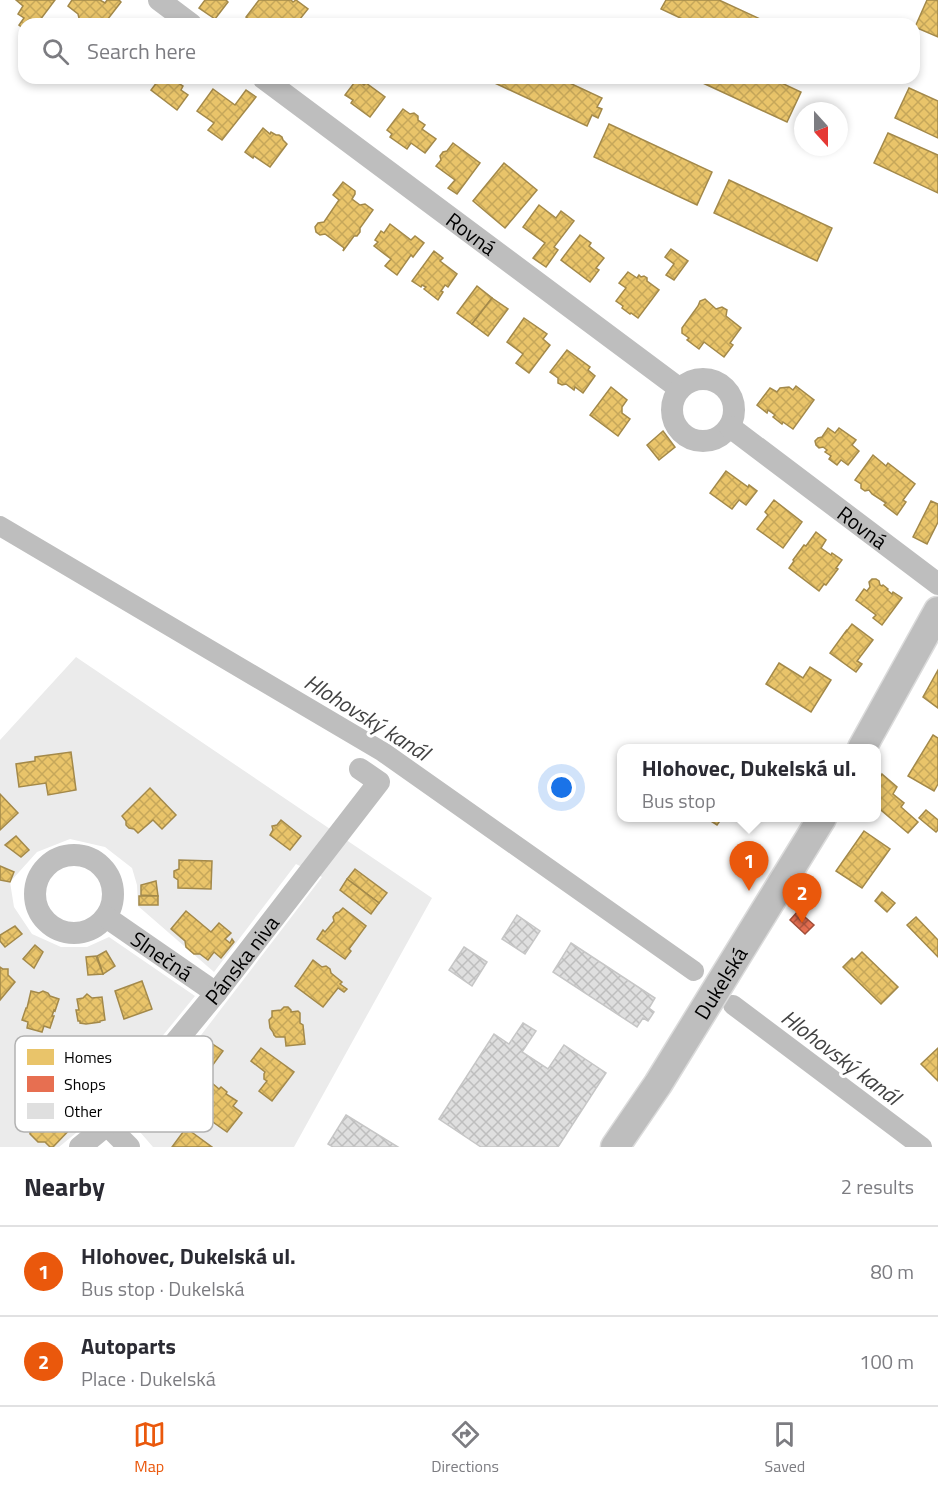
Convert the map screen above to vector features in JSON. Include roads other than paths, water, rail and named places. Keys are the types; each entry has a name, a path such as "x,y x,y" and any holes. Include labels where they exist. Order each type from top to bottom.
{"main road":[{"path":"864,744 938,611"},
{"name":"Dukelská","path":"615,1147 658,1084 820,822"}],"street":[{"path":"159,0 183,18"},
{"name":"Rovná","path":"271,84 680,389"},
{"path":"698,378 718,381 732,396 735,407 730,427 723,435 704,441 694,440 684,435 673,418 674,398 688,382 698,378"},
{"name":"Rovná","path":"730,427 938,584"},
{"name":"Pánska niva","path":"180,1036 379,782 360,769"},
{"name":"Slnečná","path":"106,917 216,993"},
{"name":"Pánska niva","path":"80,1147 98,1132"},
{"path":"114,1132 129,1147"}],"waterway":[{"name":"Hlohovský kanál","path":"0,526 383,752 694,971"},
{"name":"Hlohovský kanál","path":"733,1005 922,1147"}],"place":[{"name":"Hlohovec, Dukelská ul.","path":"749,891"},
{"name":"Autoparts","path":"802,923"}]}
